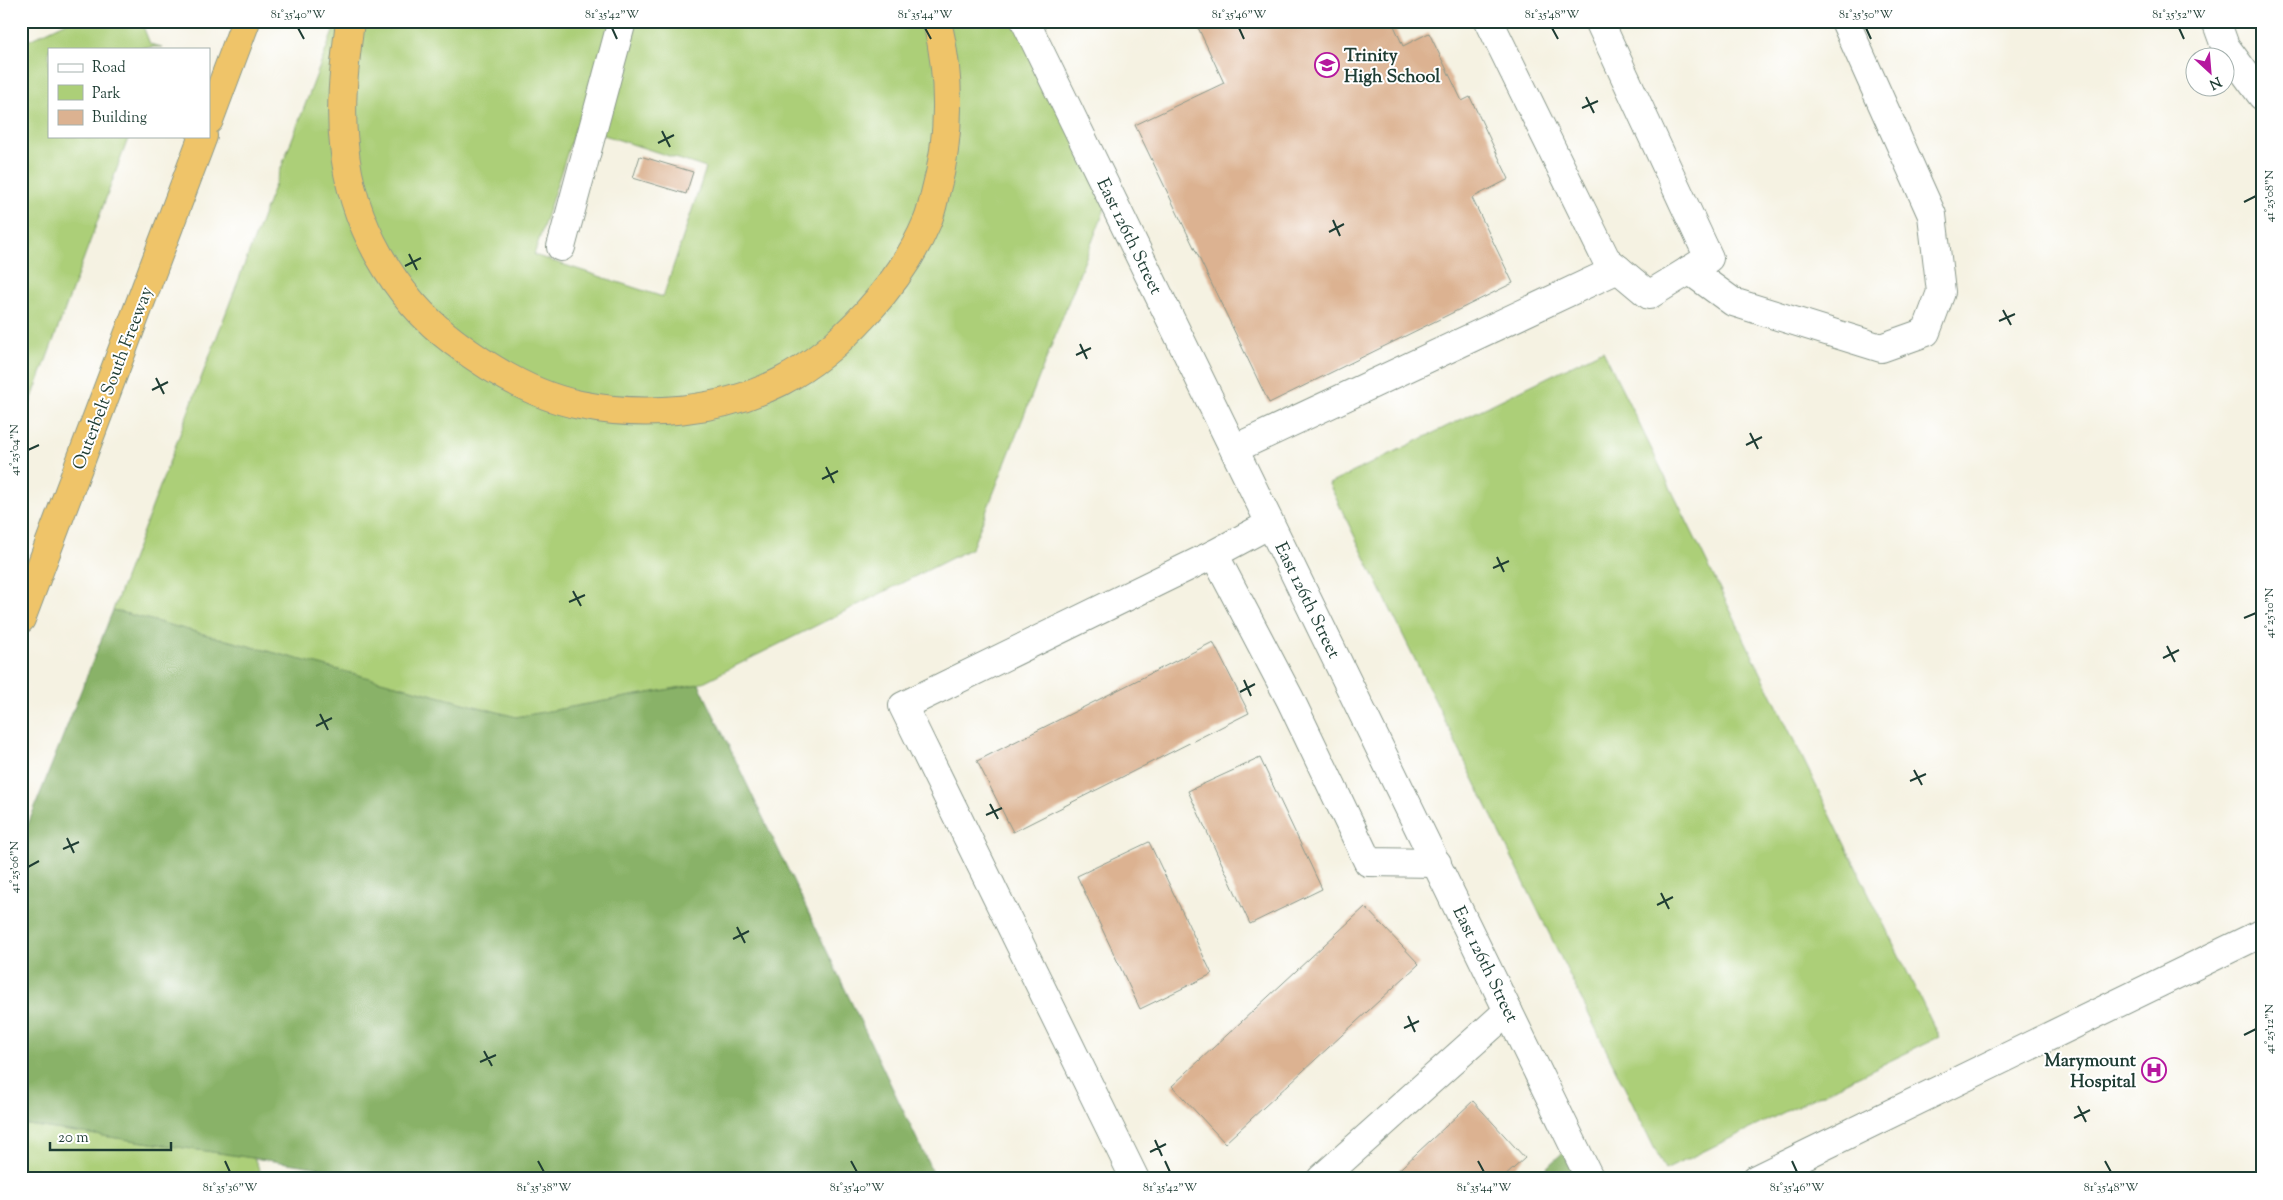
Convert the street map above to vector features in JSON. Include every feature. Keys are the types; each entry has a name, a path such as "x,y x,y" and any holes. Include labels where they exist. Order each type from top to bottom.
{"highway":[{"path":"350,21 341,94 344,147 354,199 374,246 401,291 438,330 482,364 535,391 579,405 626,411 678,410 730,400 780,382 831,348 870,310 900,271 928,221 944,164 949,112 946,57 937,21"},
{"path":"210,117 244,28"},
{"name":"Outerbelt South Freeway","path":"21,619 202,138"}],"street":[{"path":"561,247 622,21"},
{"name":"East 126th Street","path":"1025,21 1590,1179"},
{"path":"1489,21 1606,259 1649,294 1709,258 1599,21"},
{"path":"1689,270 1733,302 1881,348 1926,332 1941,292 1932,215 1846,21"},
{"path":"2216,21 2225,46 2262,96"},
{"path":"1234,449 1618,269"},
{"path":"1135,1179 903,706 1214,554 1270,524"},
{"path":"1214,554 1290,699 1368,862 1436,863"},
{"path":"1756,1179 2262,933"},
{"path":"1321,1179 1508,1010"}],"green space":[{"path":"69,21 141,21 150,44 162,47 48,48 48,138 128,138 21,428 21,44"},
{"path":"337,21 1025,21 1110,196 972,548 699,684 516,717 113,610","holes":["576,126 706,168 663,297 534,255"]},
{"path":"1603,350 1939,1037 1665,1170 1329,484"},
{"path":"113,610 516,717 699,684 936,1179 396,1179 21,1124 21,842"},
{"path":"21,1124 254,1158 264,1179 21,1179"},
{"path":"1573,1143 1590,1179 1534,1179"}],"building":[{"path":"1195,21 1392,21 1403,46 1429,33 1462,101 1470,97 1509,179 1472,198 1513,283 1269,403 1135,125 1224,83"},
{"path":"640,156 693,172 686,194 633,178"},
{"path":"1213,642 1249,713 1013,832 977,761"},
{"path":"1260,758 1322,889 1250,924 1188,791"},
{"path":"1149,842 1212,974 1140,1009 1077,876"},
{"path":"1365,907 1419,964 1225,1143 1172,1086"},
{"path":"1473,1101 1525,1158 1502,1179 1389,1179"}],"place":[{"name":"Trinity High School","path":"1327,65"},
{"name":"Marymount Hospital","path":"2154,1070"}]}
